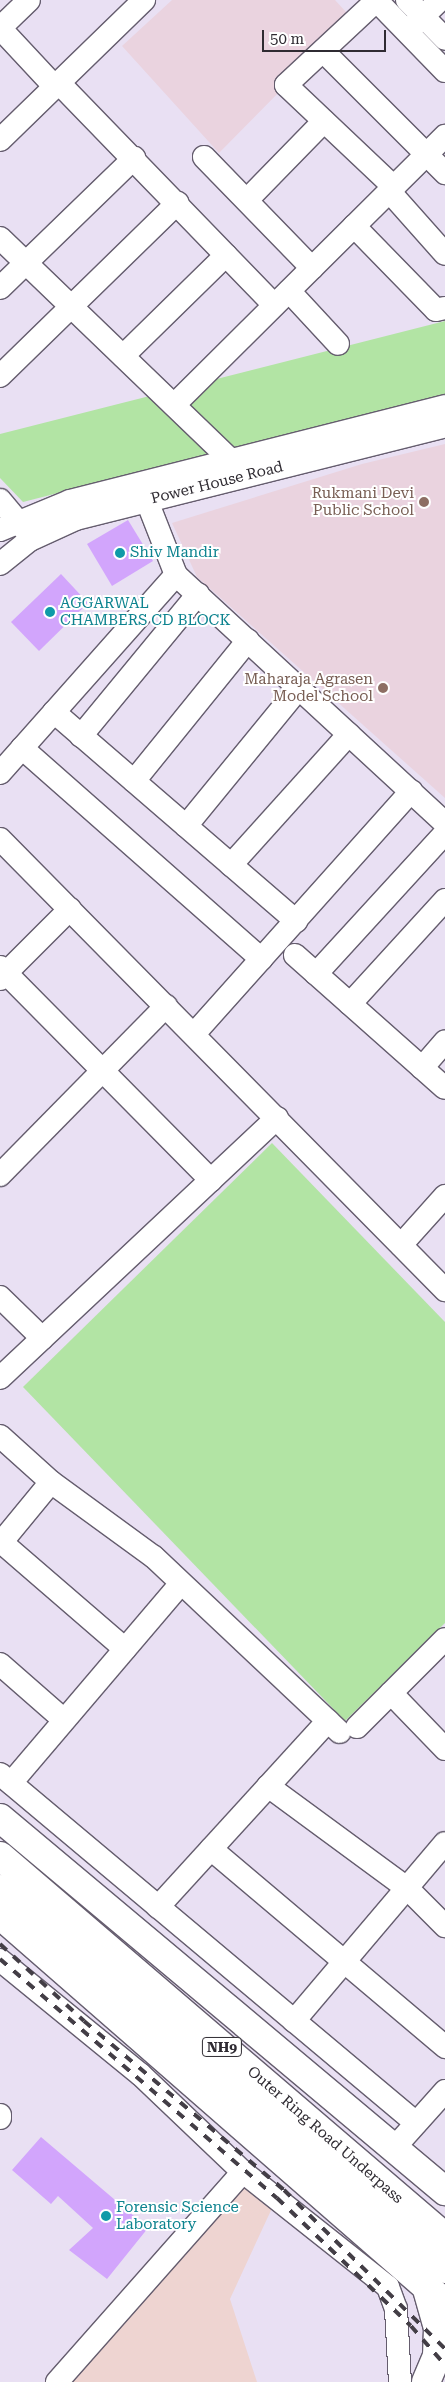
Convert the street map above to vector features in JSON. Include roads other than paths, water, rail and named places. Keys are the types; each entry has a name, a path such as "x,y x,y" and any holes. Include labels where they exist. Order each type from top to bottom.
{"main road":[{"path":"0,1818 282,2056 396,2147 445,2191"},
{"name":"Outer Ring Road Underpass","path":"0,1856 445,2238"},
{"name":"Outer Ring Road Underpass","path":"0,1889 440,2288"},
{"path":"0,1915 440,2288 437,2356 426,2382"},
{"path":"282,2056 311,2089 445,2203"},
{"path":"434,2382 445,2369"}],"street":[{"path":"30,0 0,28 134,158 226,255 338,344"},
{"path":"0,138 144,0"},
{"path":"445,71 376,0 286,85 391,189 445,254"},
{"path":"407,0 445,39"},
{"path":"407,32 440,0"},
{"path":"323,51 425,156 445,173"},
{"path":"246,200 324,121"},
{"path":"174,405 445,136"},
{"path":"204,156 312,268"},
{"path":"0,288 28,265 134,158"},
{"path":"0,376 177,203"},
{"path":"354,226 436,310 445,308"},
{"path":"0,238 231,460"},
{"path":"123,356 226,255"},
{"name":"Power House Road","path":"9,524 70,500 445,406"},
{"name":"Power House Road","path":"2,559 30,540 76,519 445,426"},
{"path":"0,500 9,524 30,540"},
{"path":"147,501 176,575 445,823"},
{"path":"0,773 176,575"},
{"path":"81,736 198,594"},
{"path":"134,781 248,640"},
{"path":"186,826 299,688"},
{"path":"54,712 296,921"},
{"path":"231,865 349,734"},
{"path":"22,748 261,959"},
{"path":"194,1034 411,791"},
{"path":"316,974 445,833"},
{"path":"0,839 278,1118 445,1290"},
{"path":"350,1004 445,900"},
{"path":"70,909 2,973 103,1071 210,1180"},
{"path":"295,956 445,1088"},
{"path":"0,1175 166,1006"},
{"path":"422,1068 445,1042"},
{"path":"0,1378 278,1118"},
{"path":"401,1244 445,1196"},
{"path":"0,1297 42,1338"},
{"path":"0,1436 51,1482 154,1557 342,1726"},
{"path":"51,1482 1,1542 125,1649"},
{"path":"182,1583 64,1720 5,1778 416,2123"},
{"path":"158,1907 268,1786 342,1726 391,1693 445,1639"},
{"path":"0,1664 64,1720"},
{"path":"391,1693 443,1743"},
{"path":"268,1786 407,1888 445,1926"},
{"path":"294,2021 445,1843"},
{"path":"211,1850 343,1964 445,2047"},
{"path":"0,1960 140,2074 243,2172 388,2287 396,2309 400,2382"},
{"path":"396,2147 445,2091"},
{"path":"57,2382 243,2172"}],"railway":[{"path":"0,1944 84,2021 284,2190 445,2349"},
{"path":"0,1959 277,2198 411,2326 445,2365"}],"place":[{"name":"Rukmani Devi Public School","path":"424,502"},
{"name":"Shiv Mandir","path":"120,553"},
{"name":"AGGARWAL CHAMBERS CD BLOCK","path":"50,612"},
{"name":"Maharaja Agrasen Model School","path":"383,688"},
{"name":"Forensic Science Laboratory","path":"106,2216"}]}
